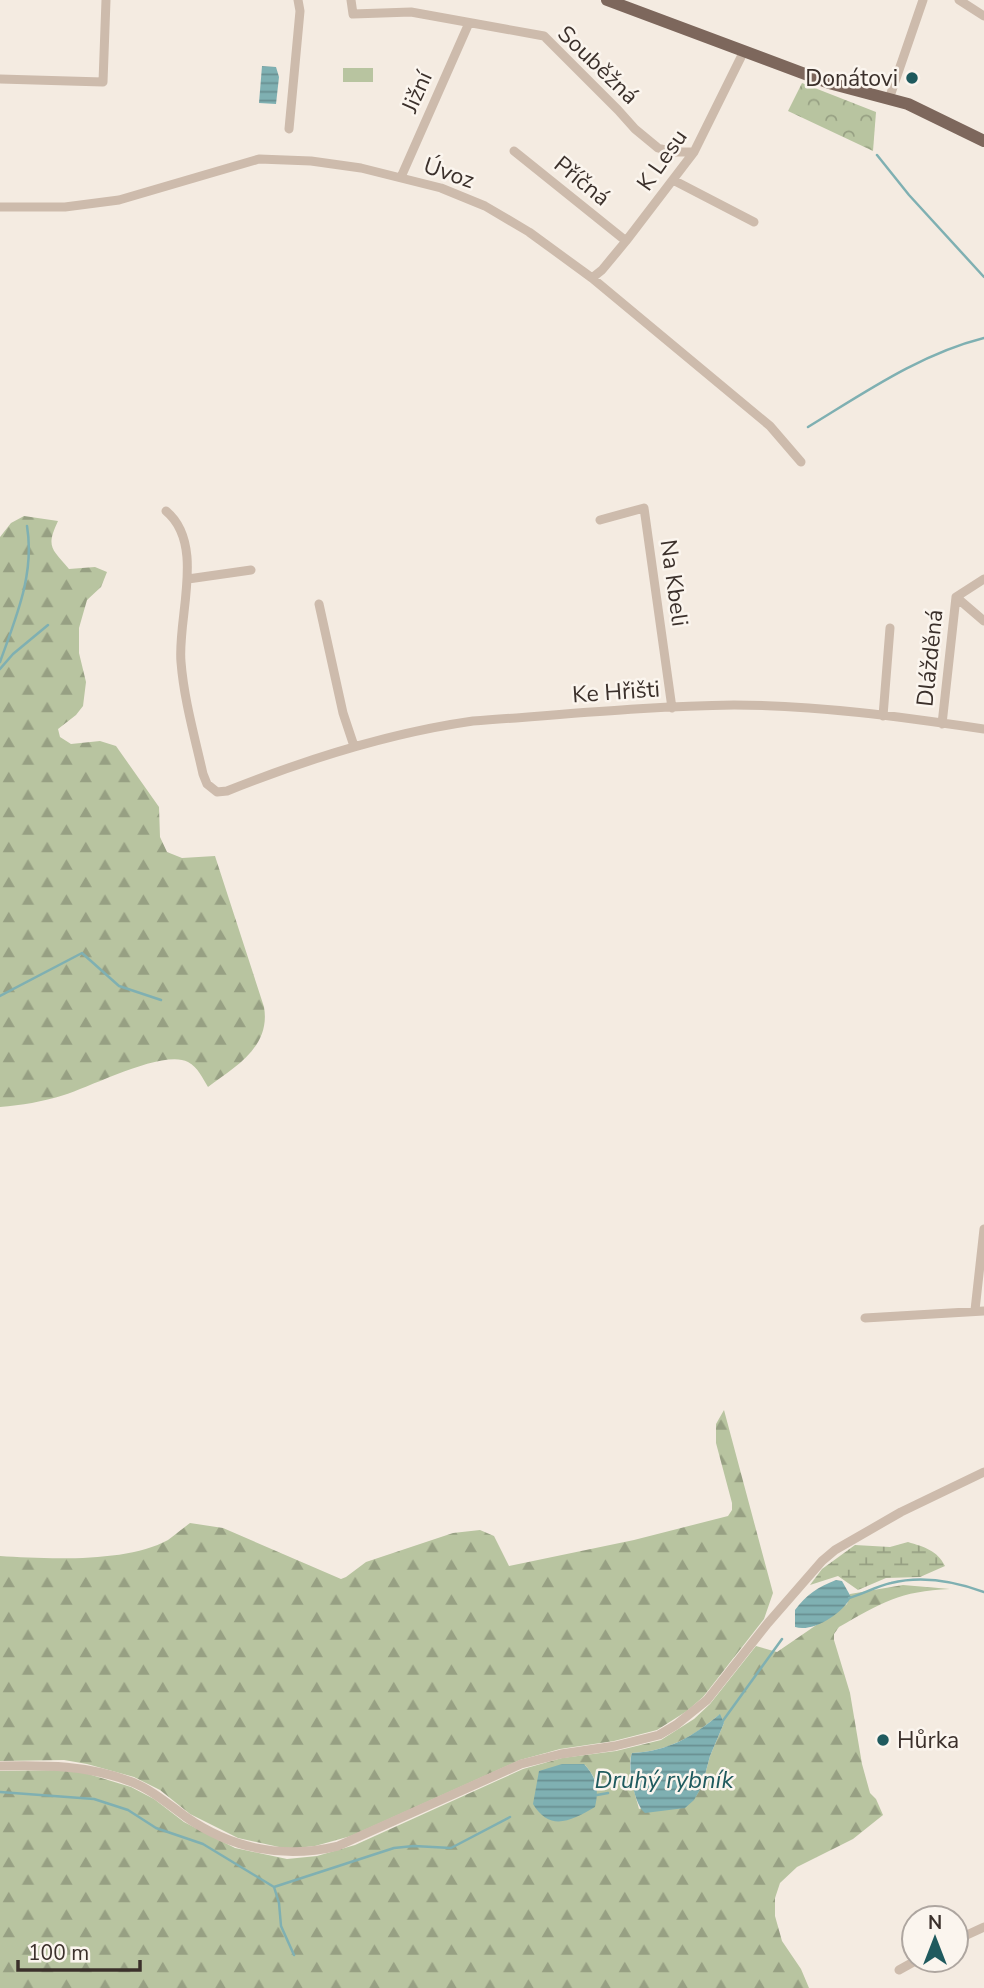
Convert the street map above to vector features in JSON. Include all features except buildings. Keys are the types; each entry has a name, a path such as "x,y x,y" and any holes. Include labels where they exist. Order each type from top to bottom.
{"main road":[{"path":"607,0 830,83 889,99 933,115 984,141"}],"street":[{"path":"0,79 103,82 106,0"},
{"path":"289,129 300,11 298,0"},
{"name":"Souběžná","path":"351,0 353,13 411,12 544,36 635,129 658,148 673,152 694,152"},
{"path":"889,99 923,0"},
{"path":"959,0 984,16"},
{"name":"Jižní","path":"401,177 469,23"},
{"name":"K Lesu","path":"592,278 626,241 694,152 744,51"},
{"name":"Příčná","path":"514,152 626,241"},
{"name":"Úvoz","path":"0,207 65,207 120,200 259,159 329,163 441,188 485,206 529,232 592,278 770,426 802,462"},
{"path":"673,180 754,222"},
{"name":"Na Kbeli","path":"600,520 644,508 672,708"},
{"name":"Ke Hřišti","path":"166,511 179,526 183,538 188,579 183,606 181,662 200,761 207,785 218,792 354,746 430,727 473,721 735,705 883,716 984,730"},
{"path":"188,579 251,570"},
{"path":"984,579 956,597 984,621"},
{"name":"Dlážděná","path":"942,724 956,597"},
{"path":"319,604 343,713 354,746"},
{"path":"883,716 890,628"},
{"path":"865,1318 980,1310 984,1229"},
{"path":"0,1766 64,1765 86,1768 132,1782 157,1795 187,1818 237,1843 288,1854 338,1846 522,1764 659,1735 690,1715 707,1700 768,1623 822,1561 835,1550 901,1512 984,1472"}],"green space":[{"path":"343,68 373,68 373,82 343,82"},
{"path":"802,83 876,112 873,151 788,111"},
{"path":"24,516 58,521 52,537 52,547 69,569 95,567 107,572 101,587 87,600 79,628 79,653 86,682 83,706 58,729 60,737 71,744 100,741 116,746 159,807 160,837 167,852 182,858 215,856 264,1007 265,1021 256,1045 239,1063 208,1087 192,1064 177,1059 145,1065 56,1097 0,1107 0,537 11,523"},
{"path":"724,1410 773,1593 764,1619 703,1697 657,1730 614,1741 560,1749 520,1760 351,1836 315,1846 288,1849 238,1838 190,1814 160,1790 134,1777 64,1760 0,1761 0,1556 86,1558 131,1553 168,1540 190,1523 223,1528 341,1579 366,1562 453,1533 480,1530 494,1536 509,1566 634,1540 728,1516 732,1503 716,1443 716,1424"},
{"path":"908,1542 934,1553 945,1566 920,1577 886,1578 858,1590 838,1576 810,1585 822,1569 855,1545 890,1547"},
{"path":"903,1585 950,1589 917,1592 892,1600 839,1627 834,1634 850,1693 862,1764 870,1793 876,1799 883,1815 853,1839 797,1867 780,1883 775,1898 775,1916 782,1941 801,1969 809,1988 0,1988 0,1771 64,1770 85,1773 131,1787 154,1799 184,1822 235,1848 287,1859 317,1856 355,1845 523,1769 562,1758 616,1751 661,1740 694,1719 710,1704 756,1646 777,1652 847,1604 850,1594","holes":["719,1715 724,1723 710,1756 702,1786 639,1809 631,1773 632,1753 679,1742","562,1764 585,1765 595,1780 596,1792"]}],"water":[{"path":"262,66 276,67 279,77 276,104 259,103"},
{"path":"836,1580 842,1581 851,1597 847,1603 835,1615 819,1624 795,1627 795,1610 799,1605 813,1592"},
{"name":"Druhý rybník","path":"720,1714 724,1723 710,1756 702,1786 694,1800 685,1808 645,1813 638,1802 633,1784 630,1766 632,1753 669,1746 700,1730"},
{"path":"562,1764 584,1764 594,1779 596,1801 595,1807 578,1816 554,1821 546,1818 533,1804 539,1771"}],"waterway":[{"path":"877,155 909,195 984,277"},
{"path":"808,427 915,364 984,338"},
{"path":"0,662 18,612 26,578 29,544 27,526"},
{"path":"0,669 13,654 48,625"},
{"path":"0,996 82,953 119,986 161,1000"},
{"path":"849,1598 886,1584 915,1579 950,1582 984,1592"},
{"path":"722,1722 782,1639"},
{"path":"0,1792 94,1799 128,1810 156,1828 203,1844 274,1887 394,1848 451,1848 510,1817"},
{"path":"597,1795 608,1793"},
{"path":"274,1887 281,1926 294,1955"}],"place":[{"name":"Donátovi","path":"912,78"},
{"name":"Hůrka","path":"883,1740"}]}
